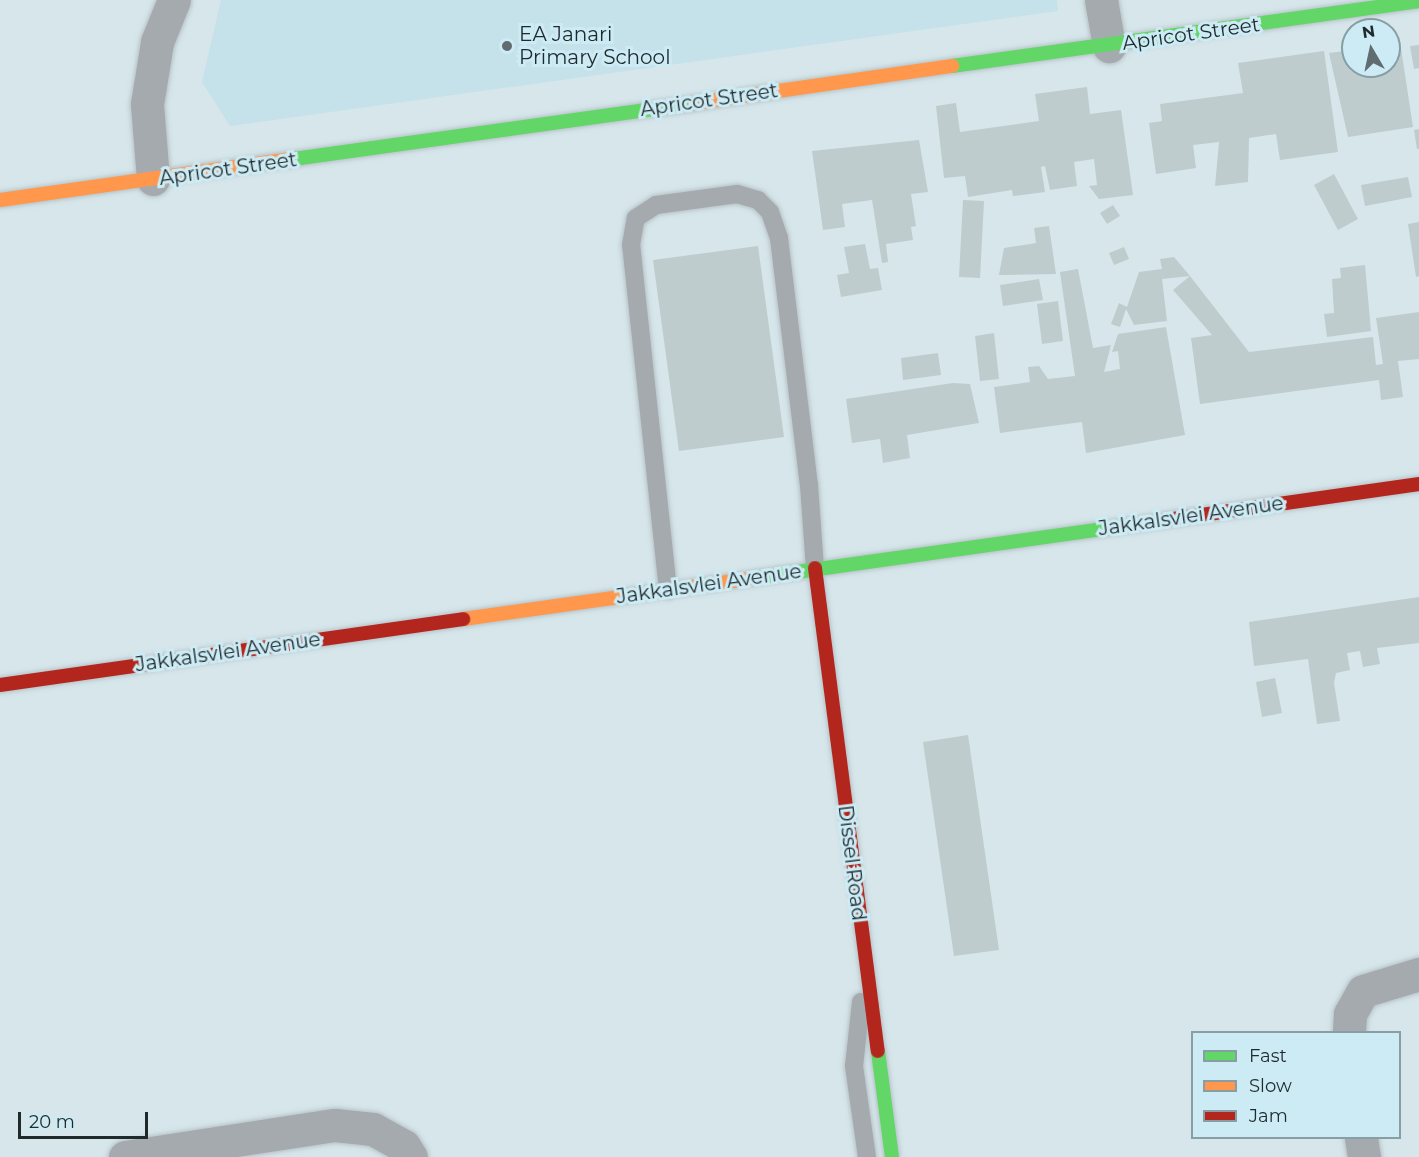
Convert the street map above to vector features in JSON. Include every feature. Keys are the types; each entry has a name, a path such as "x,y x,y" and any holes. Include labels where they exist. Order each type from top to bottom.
{"street":[{"path":"153,179 147,104 157,42 174,0"},
{"path":"1101,0 1109,46"},
{"name":"Apricot Street","path":"0,200 1419,1"},
{"name":"Jakkalsvlei Avenue","path":"0,685 1419,484"},
{"name":"Dissel Road","path":"815,568 892,1157"},
{"path":"1349,1031 1350,1014 1363,991 1419,974"},
{"path":"125,1157 335,1125 374,1129 404,1146 411,1157"},
{"path":"1361,1139 1364,1157"}],"lane":[{"path":"668,590 631,245 636,218 656,205 737,194 759,200 770,212 779,238 809,485 815,568"},
{"path":"867,1157 854,1066 861,1000 868,987"}],"shaded area":[{"name":"EA Janari Primary School","path":"221,0 1057,0 1058,11 230,126 202,82"}],"building":[{"path":"1419,45 1419,68 1414,69 1410,46"},
{"path":"1401,49 1413,127 1348,137 1329,53 1341,52 1341,78 1401,78"},
{"path":"1324,51 1338,152 1280,160 1276,134 1249,138 1248,182 1215,186 1219,142 1193,145 1196,168 1156,174 1149,123 1162,121 1160,104 1243,93 1238,63"},
{"path":"1087,87 1090,114 1121,110 1133,195 1099,199 1089,186 1097,185 1094,159 1074,162 1077,186 1050,190 1045,166 1041,167 1045,192 1013,196 1012,190 968,197 965,176 944,178 936,106 956,103 960,132 1039,121 1035,94"},
{"path":"1419,129 1419,149 1417,149 1414,130"},
{"path":"919,140 928,192 911,194 916,226 911,227 913,240 886,244 888,262 882,263 872,200 842,204 845,227 823,230 812,151"},
{"path":"1334,174 1358,219 1338,230 1314,185"},
{"path":"1408,177 1412,197 1365,206 1361,185"},
{"path":"963,200 984,201 980,278 959,277"},
{"path":"1113,205 1120,216 1107,224 1100,213"},
{"path":"1419,222 1419,276 1416,277 1408,224"},
{"path":"1049,226 1056,274 999,275 1004,248 1036,243 1034,228"},
{"path":"865,244 870,269 878,268 882,290 841,297 837,275 849,273 844,247"},
{"path":"758,246 784,437 679,451 653,260"},
{"path":"1124,247 1129,259 1114,265 1109,253"},
{"path":"1174,257 1190,276 1162,279 1167,321 1134,325 1126,309 1120,327 1111,324 1119,303 1127,307 1139,272 1162,269 1160,259"},
{"path":"1365,265 1371,331 1327,337 1324,314 1334,313 1332,279 1341,278 1340,268"},
{"path":"1078,269 1093,348 1111,345 1104,372 1120,369 1118,351 1112,352 1118,334 1166,327 1185,435 1086,453 1082,422 1000,433 994,387 1030,382 1028,367 1039,366 1048,379 1075,376 1060,272"},
{"path":"1190,276 1249,352 1373,337 1376,365 1383,364 1376,318 1419,312 1419,359 1398,361 1403,397 1381,400 1379,380 1200,404 1191,338 1212,335 1173,290"},
{"path":"1039,279 1043,300 1003,306 1000,285"},
{"path":"1058,301 1063,341 1042,344 1037,304"},
{"path":"994,333 999,379 980,381 975,336"},
{"path":"938,353 941,375 903,380 901,358"},
{"path":"953,383 970,384 979,423 907,435 910,458 883,463 880,439 852,443 846,399"},
{"path":"1419,597 1419,643 1377,648 1380,664 1363,667 1360,651 1347,653 1350,670 1336,673 1334,683 1340,721 1317,724 1308,659 1254,666 1249,622"},
{"path":"1275,678 1282,713 1262,717 1256,682"},
{"path":"968,735 999,950 954,956 923,742"}],"traffic: fast":[{"path":"952,66 1419,1"},
{"path":"286,160 695,103"},
{"path":"754,578 1159,521"},
{"path":"878,1051 892,1157"}],"traffic: slow":[{"path":"695,103 952,66"},
{"path":"0,200 286,160"},
{"path":"463,619 754,578"}],"traffic: jam":[{"path":"1159,521 1419,484"},
{"path":"815,568 878,1051"},
{"path":"0,685 463,619"}],"place":[{"name":"EA Janari Primary School","path":"507,46"}]}
